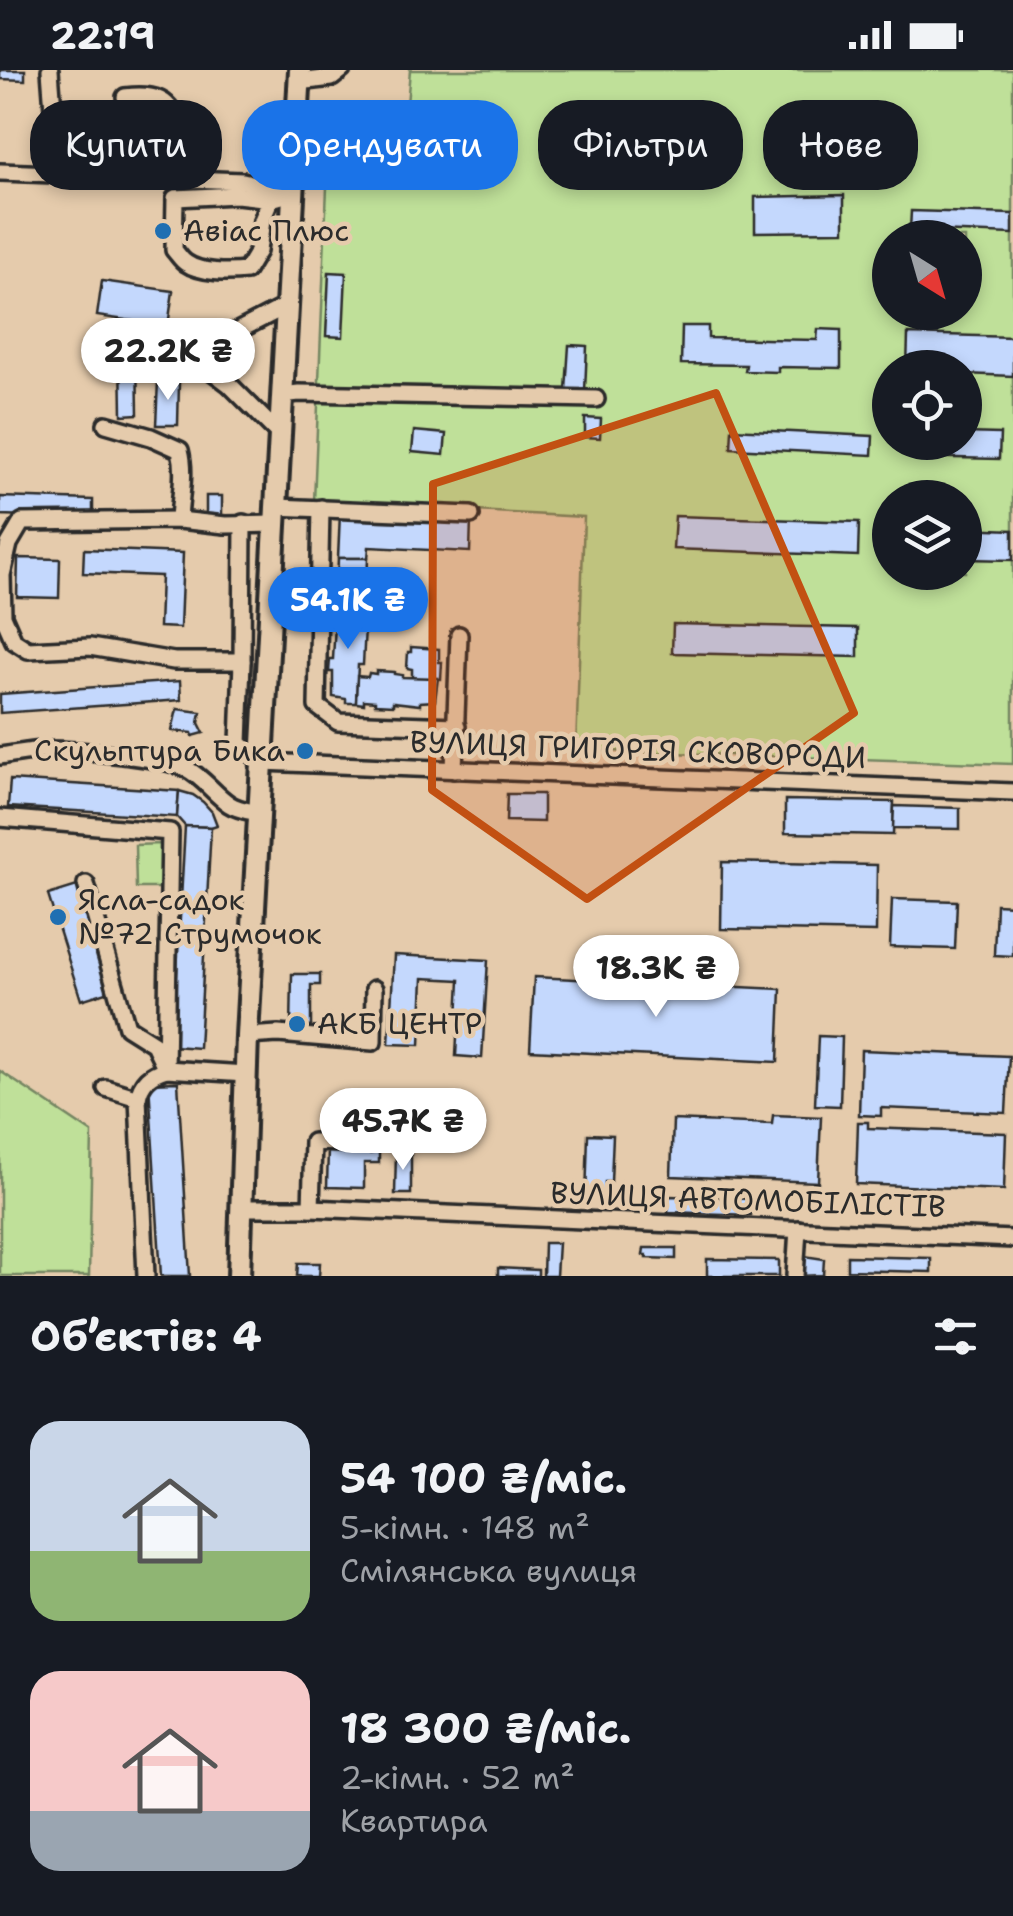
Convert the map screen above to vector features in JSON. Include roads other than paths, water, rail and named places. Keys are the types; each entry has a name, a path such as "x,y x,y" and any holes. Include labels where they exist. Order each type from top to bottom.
{"main road":[{"path":"239,1276 247,1036 286,306 281,196 299,76"}],"street":[{"path":"50,70 52,100"},
{"path":"299,76 332,78 342,70"},
{"path":"125,97 144,94 163,100"},
{"path":"0,172 30,173"},
{"path":"222,181 248,182 281,196"},
{"path":"281,196 262,220 258,251 246,271 209,270 187,264 174,250 175,198 281,196"},
{"path":"279,434 212,372 214,343 286,306"},
{"path":"282,395 596,399"},
{"path":"106,424 180,450 184,466 179,520"},
{"path":"242,661 174,661 90,647 28,650 14,641 3,616 2,574 8,544 22,522 243,523 321,508 471,515"},
{"path":"321,508 318,706 338,722 457,726"},
{"path":"243,523 239,744 262,762"},
{"path":"454,770 459,635"},
{"path":"0,756 44,750 163,762 185,767 228,804 259,813"},
{"name":"ВУЛИЦЯ ГРИГОРІЯ СКОВОРОДИ","path":"262,762 1013,792"},
{"path":"0,818 170,832 166,1069"},
{"path":"86,884 127,1027 154,1044 166,1069"},
{"path":"247,1036 278,1034 373,1042 374,989"},
{"path":"146,1276 140,1088 146,1079 166,1069 246,1074"},
{"path":"106,1088 138,1098"},
{"path":"311,1208 313,1142 370,1144"},
{"name":"ВУЛИЦЯ АВТОМОБІЛІСТІВ","path":"241,1208 1013,1238"},
{"path":"795,1276 798,1229"}],"place":[{"name":"Авіас Плюс","path":"163,231"},
{"name":"Cкульптура Бика","path":"305,751"},
{"name":"Ясла-садок №72 Струмочок","path":"58,917"},
{"name":"АКБ ЦЕНТР","path":"297,1024"}]}
